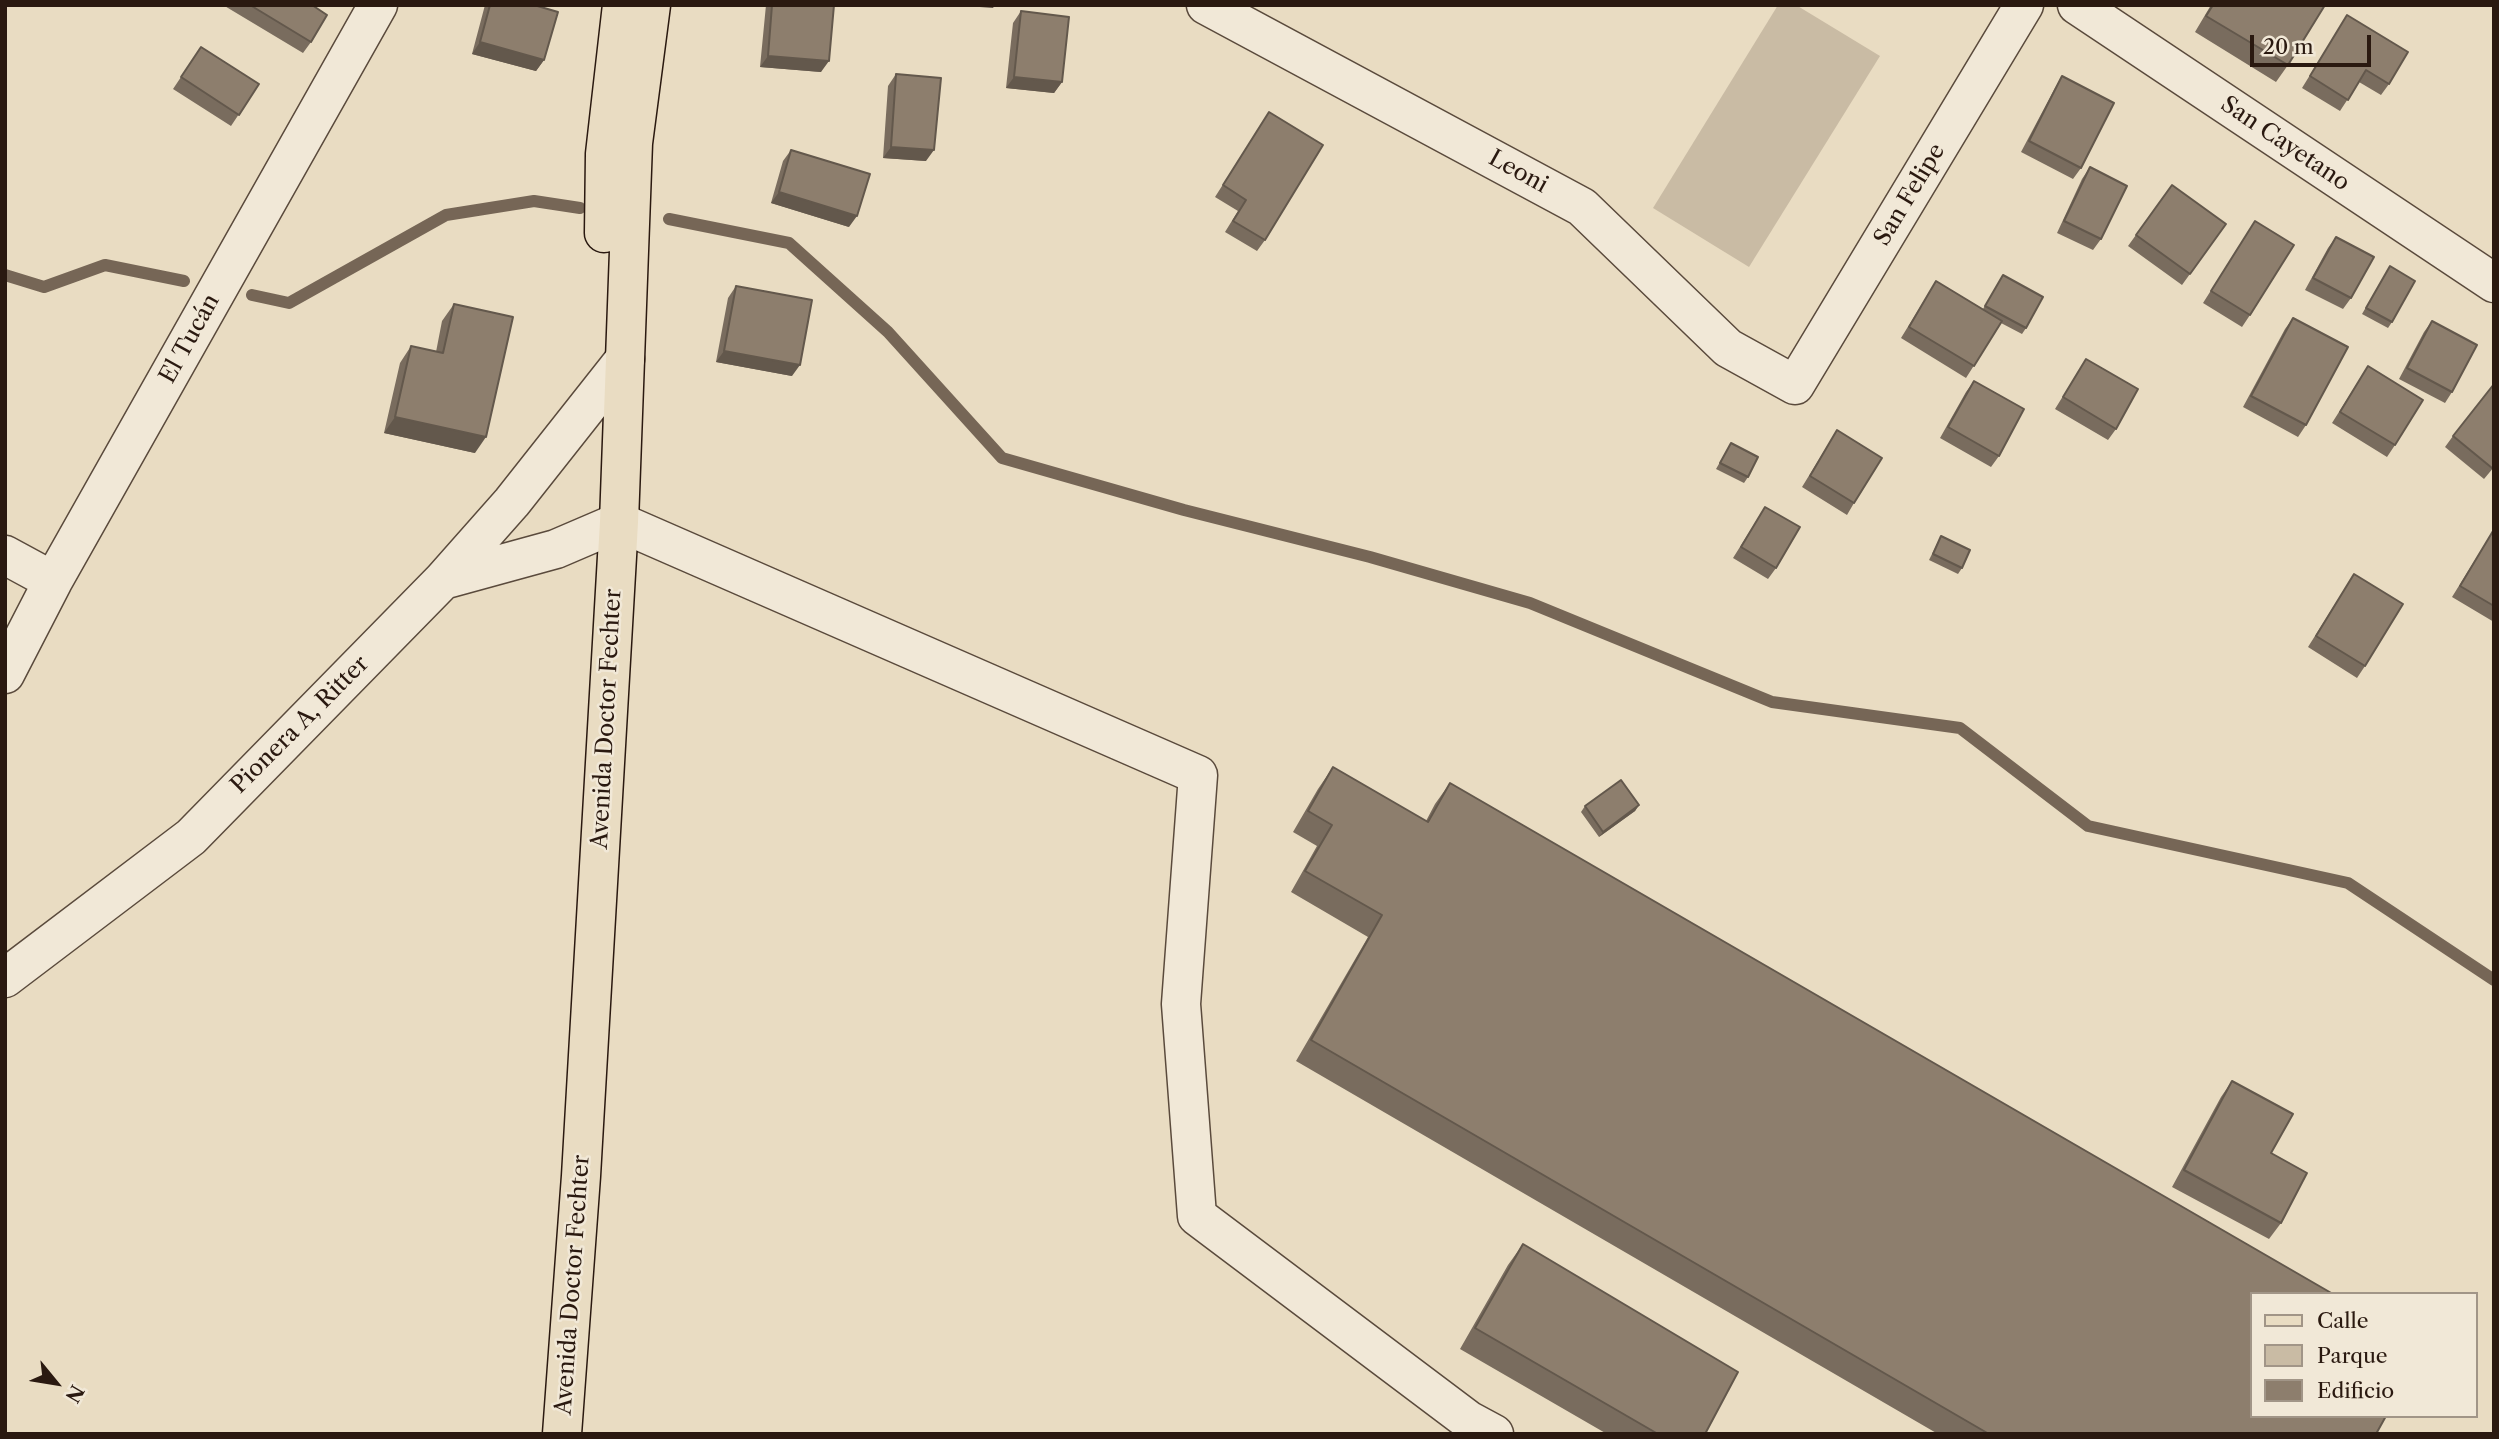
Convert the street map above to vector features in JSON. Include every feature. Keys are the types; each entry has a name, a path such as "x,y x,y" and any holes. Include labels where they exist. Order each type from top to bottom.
{"main road":[{"name":"Avenida Doctor Fechter","path":"562,1434 581,1176 606,527 601,388 605,154 622,5"},
{"name":"Avenida Doctor Fechter","path":"536,1434 606,527 625,359 633,143 651,5"}],"street":[{"name":"El Tucán","path":"5,674 53,581 378,5"},
{"name":"Leoni","path":"1206,5 1582,207 1728,348 1796,385"},
{"name":"San Felipe","path":"1796,385 2024,5"},
{"name":"San Cayetano","path":"2077,5 2494,283"},
{"name":"Pionera A, Ritter","path":"5,978 191,837 443,580 512,502 625,359"},
{"path":"443,580 556,549 606,527 1198,775 1181,1004 1197,1216 1468,1420 1494,1434"},
{"path":"5,555 53,581"}],"green space":[{"path":"1778,5 1796,5 1880,56 1749,267 1653,208"}],"building":[{"path":"250,5 312,5 327,15 311,42"},
{"path":"490,5 534,5 558,12 544,60 480,42"},
{"path":"772,5 834,5 829,61 768,56"},
{"path":"2213,5 2325,5 2288,65 2206,16"},
{"path":"1021,11 1069,17 1062,82 1014,77"},
{"path":"2347,15 2408,52 2389,84 2366,70 2348,100 2310,76"},
{"path":"201,47 259,84 239,115 181,77"},
{"path":"896,74 941,78 934,150 891,147"},
{"path":"2062,76 2114,103 2081,168 2029,141"},
{"path":"1269,112 1323,145 1265,240 1233,221 1246,200 1223,185"},
{"path":"791,150 870,174 857,216 779,192"},
{"path":"2090,167 2127,186 2101,239 2064,221"},
{"path":"2172,185 2226,224 2190,274 2136,235"},
{"path":"2255,221 2294,245 2250,315 2211,291"},
{"path":"2336,237 2374,257 2351,298 2313,278"},
{"path":"2390,266 2415,281 2392,322 2366,308"},
{"path":"2003,275 2043,297 2026,328 1985,306"},
{"path":"1936,281 2002,321 1974,366 1909,327"},
{"path":"736,286 812,300 800,365 724,351"},
{"path":"454,304 513,317 486,437 395,417 411,346 443,353"},
{"path":"2293,318 2348,347 2306,425 2251,396"},
{"path":"2432,321 2477,345 2452,392 2407,368"},
{"path":"2086,359 2138,389 2116,429 2063,397"},
{"path":"2368,366 2423,400 2395,445 2340,412"},
{"path":"1974,381 2024,409 1999,456 1948,427"},
{"path":"2494,384 2494,466 2492,468 2453,436"},
{"path":"1837,430 1882,458 1854,503 1810,476"},
{"path":"1731,443 1758,457 1748,477 1720,463"},
{"path":"1765,507 1800,527 1776,568 1741,547"},
{"path":"2494,531 2494,606 2460,586"},
{"path":"1941,536 1970,550 1962,568 1933,554"},
{"path":"2354,574 2403,604 2365,666 2316,636"},
{"path":"1333,767 1428,822 1450,783 2330,1292 2250,1292 2250,1418 2385,1418 2376,1434 1989,1434 1311,1040 1382,915 1305,871 1332,825 1308,811"},
{"path":"1621,780 1639,805 1603,832 1585,806"},
{"path":"2232,1081 2293,1114 2271,1153 2307,1173 2281,1223 2184,1170"},
{"path":"1523,1244 1738,1372 1705,1434 1658,1434 1475,1328"}],"waterway":[{"path":"252,295 289,303 446,215 534,201 580,208"},
{"path":"669,219 789,243 888,332 1002,458 1530,603 1772,702 1960,728 2088,826 2348,883 2494,980"},
{"path":"5,275 44,287 105,265 184,281"}]}
